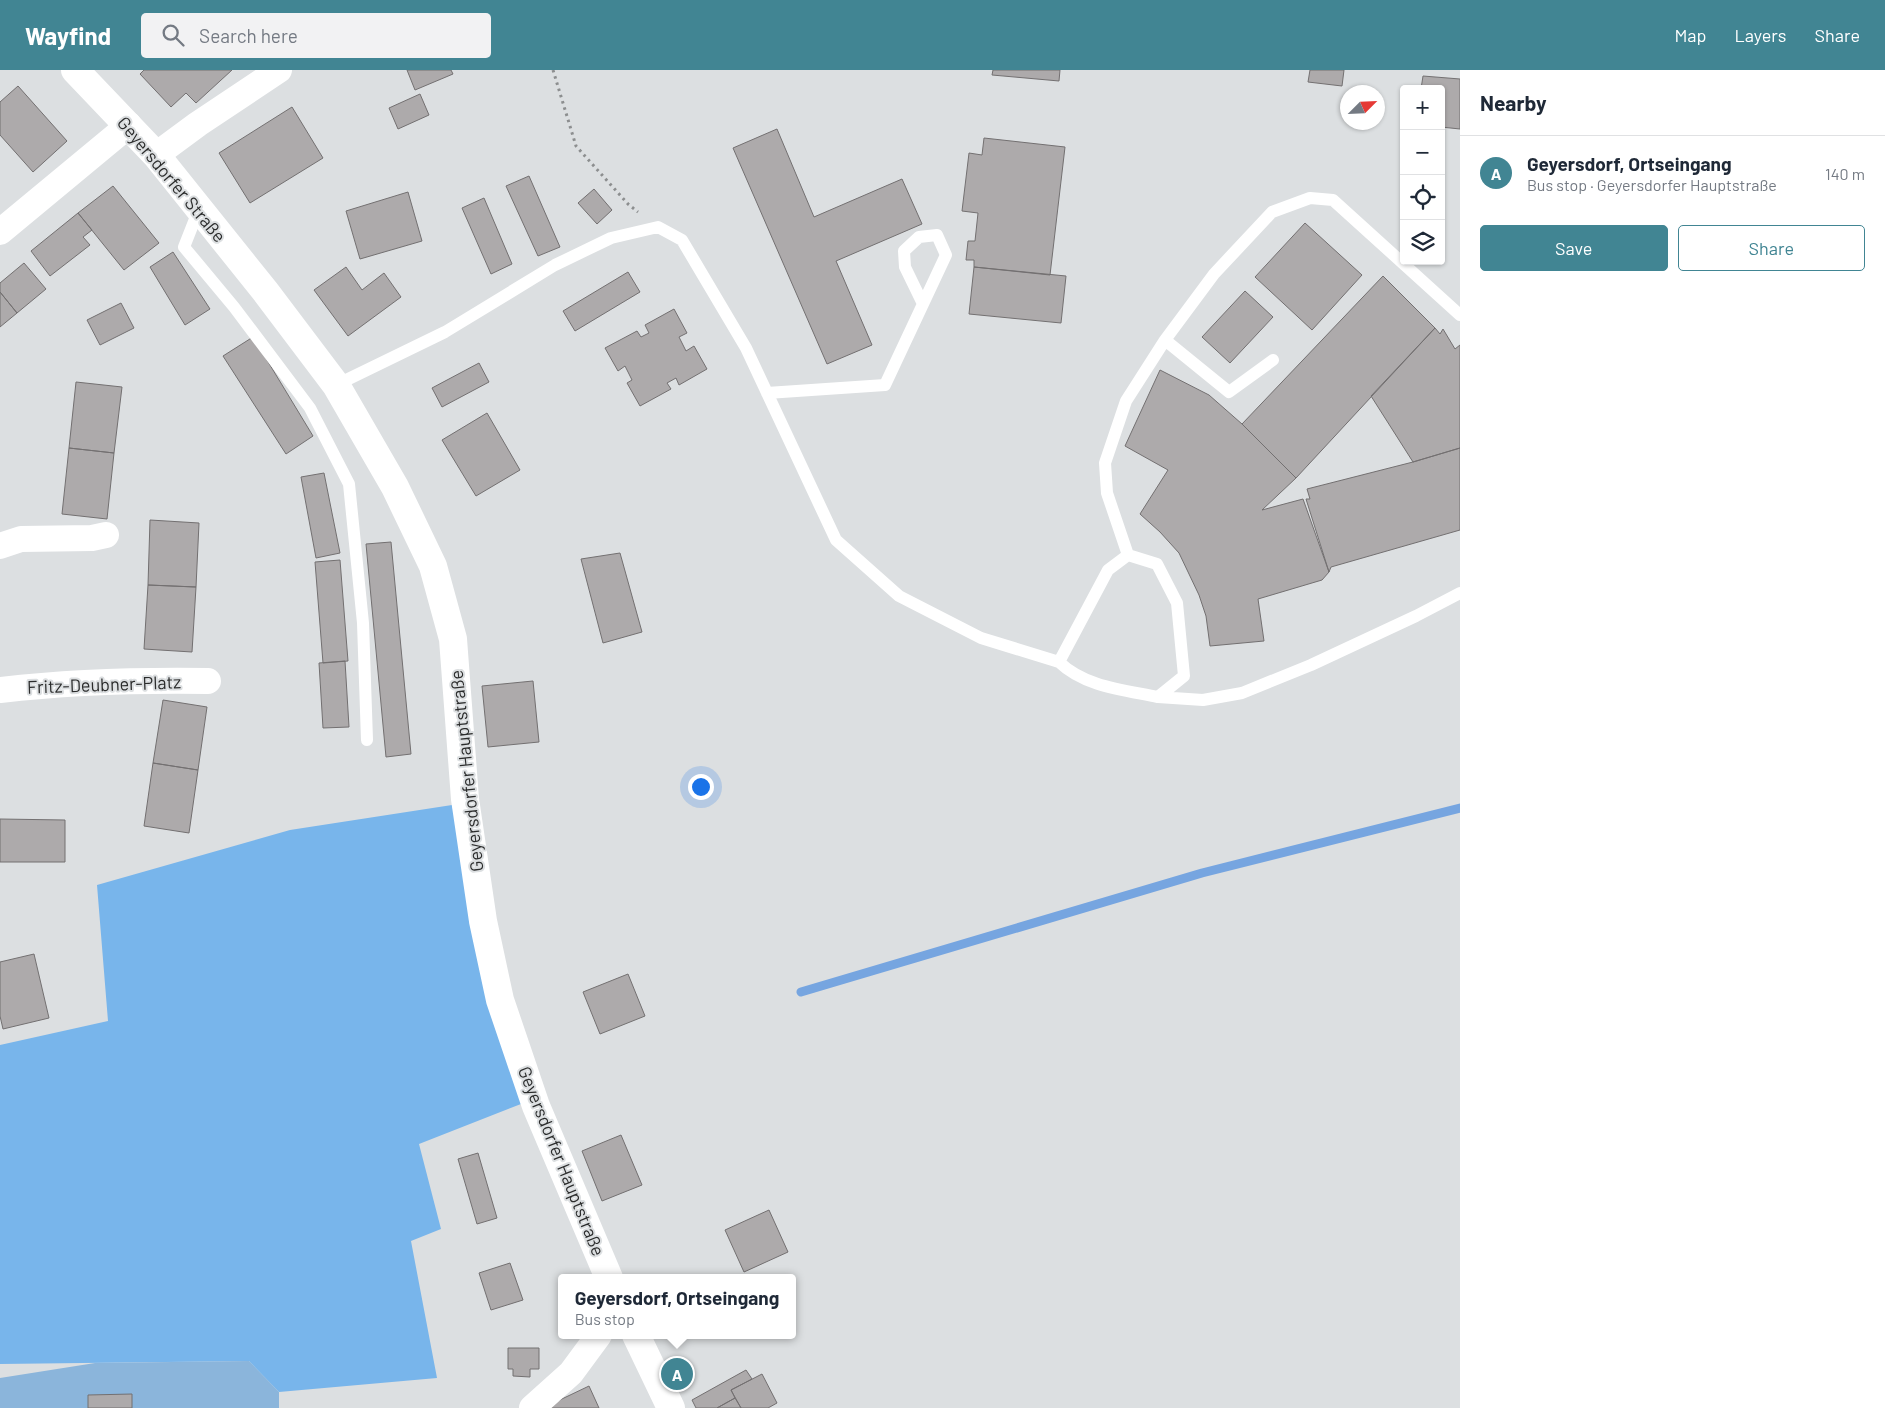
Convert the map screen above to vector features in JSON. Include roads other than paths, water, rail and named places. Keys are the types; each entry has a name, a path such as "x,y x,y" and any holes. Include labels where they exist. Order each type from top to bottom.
{"main road":[{"name":"Geyersdorfer Straße","path":"76,70 156,156 265,291"},
{"name":"Geyersdorfer Hauptstraße","path":"265,291 336,385 394,487 433,566 453,639 465,799 483,921 500,1000 536,1106 607,1274"},
{"path":"638,1339 671,1408"}],"street":[{"path":"156,156 198,124 279,70"},
{"path":"0,232 128,125"},
{"path":"0,546 21,539 92,538 106,534"},
{"name":"Fritz-Deubner-Platz","path":"0,690 57,683 147,680 208,681"},
{"path":"532,1408 571,1373 596,1339"}],"lane":[{"path":"1128,555 1107,493 1105,463 1126,401 1165,340 1214,274 1272,212 1310,198 1333,200 1460,315"},
{"path":"199,209 184,248 234,307 310,408 349,484 362,623 367,740"},
{"path":"336,385 445,332 555,265 611,238 658,227 682,240 746,348 836,540 899,596 981,638 1059,662 1069,671 1103,686 1158,697 1202,700 1242,693 1311,665 1416,616 1460,593"},
{"path":"767,393 885,385 946,255 937,235 919,236 904,251 905,267 922,304"},
{"path":"1165,340 1229,392 1273,360"},
{"path":"1059,662 1108,570 1128,555"},
{"path":"1128,555 1157,564 1177,603 1184,676 1158,697"}],"waterway":[{"path":"801,992 1202,873 1460,808"}],"place":[{"name":"Geyersdorf, Ortseingang","path":"677,1374"}]}
